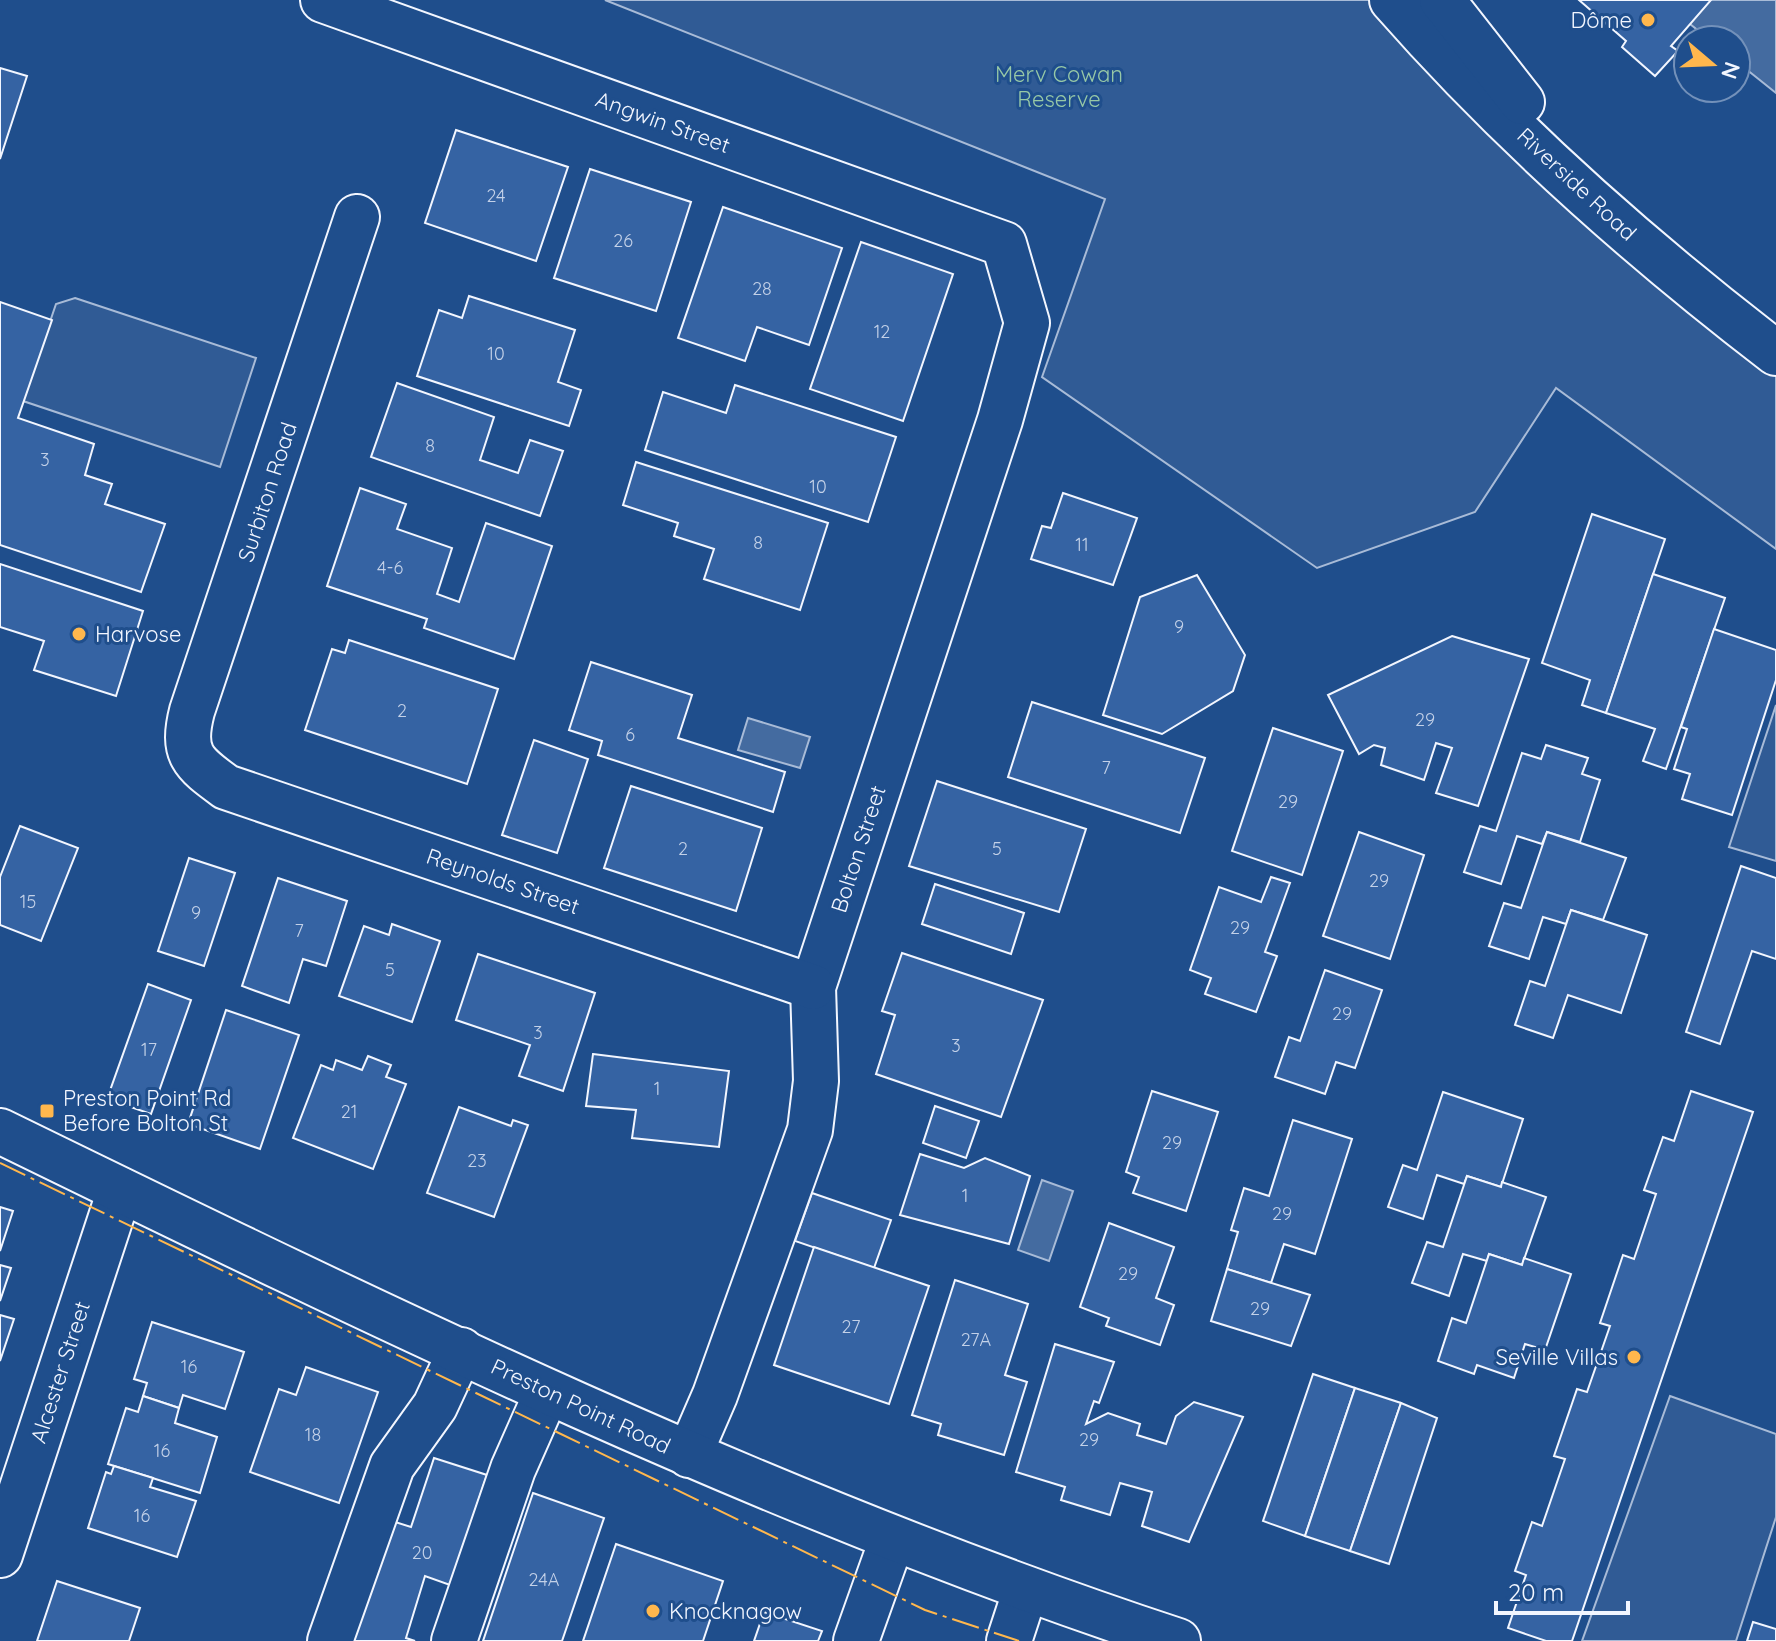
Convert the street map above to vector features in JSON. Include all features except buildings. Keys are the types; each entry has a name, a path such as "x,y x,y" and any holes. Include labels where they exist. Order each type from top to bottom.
{"street":[{"name":"Angwin Street","path":"323,0 403,13 1004,244"},
{"name":"Riverside Road","path":"1392,0 1587,196 1662,263 1776,353"},
{"name":"Riverside Road","path":"1442,0 1534,119 1688,255 1776,326"},
{"name":"Surbiton Road","path":"198,767 189,751 187,732 192,711 357,217"},
{"name":"Bolton Street","path":"689,1455 715,1395 810,1130 816,1081 813,987 995,435 1027,323 1004,244"},
{"name":"Reynolds Street","path":"198,767 226,787 813,987"},
{"name":"Preston Point Road","path":"0,1131 547,1392 689,1455 892,1540 1178,1641"},
{"name":"Alcester Street","path":"0,1555 120,1190"},
{"path":"330,1641 392,1466 435,1406 461,1350"},
{"path":"454,1641 513,1469 547,1392"},
{"path":"856,1641 892,1540"},
{"path":"1009,1641 1026,1589"}],"green space":[{"name":"Merv Cowan Reserve","path":"605,0 1401,0 1776,353 1776,549 1556,388 1475,512 1317,568 1042,377 1105,199"},
{"path":"75,298 256,358 220,467 23,401 56,304"},
{"path":"1776,705 1776,861 1729,847"},
{"path":"1670,1396 1776,1434 1776,1517 1736,1641 1582,1641"}],"shaded area":[{"path":"1660,0 1776,0 1776,93 1752,74 1752,24 1690,24"},
{"path":"748,718 810,737 800,768 738,750"},
{"path":"1042,1180 1073,1191 1049,1261 1018,1250"}],"power":[{"path":"0,1163 925,1610 1019,1641"}],"place":[{"name":"Dôme","path":"1648,20"},
{"name":"Harvose","path":"79,634"},
{"name":"Preston Point Rd Before Bolton St","path":"47,1111"},
{"name":"Seville Villas","path":"1634,1357"},
{"name":"Knocknagow","path":"653,1611"}]}
